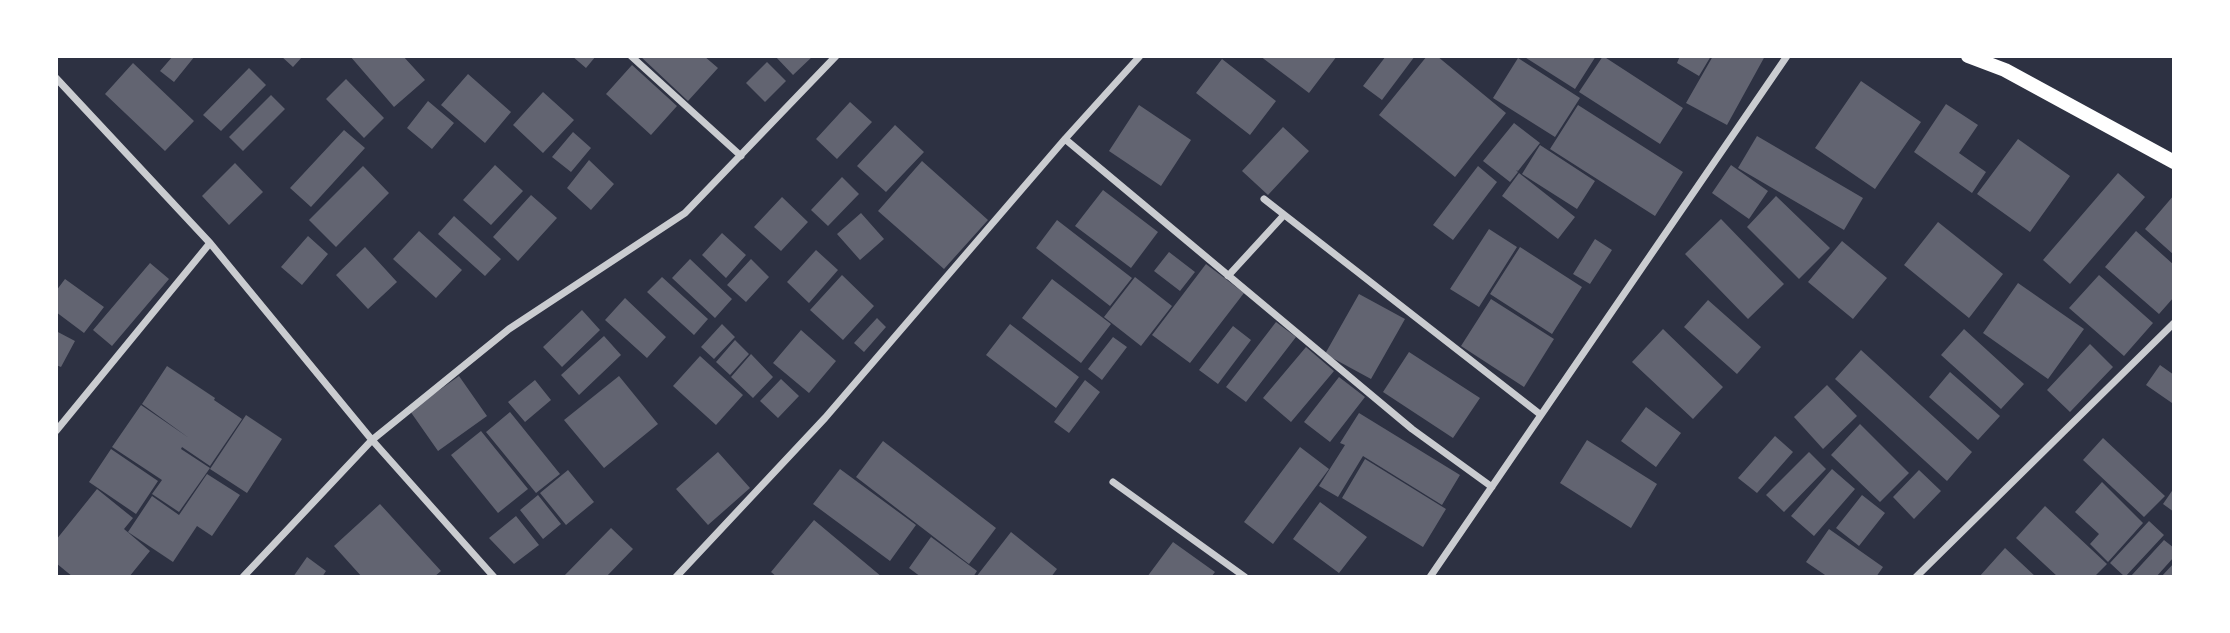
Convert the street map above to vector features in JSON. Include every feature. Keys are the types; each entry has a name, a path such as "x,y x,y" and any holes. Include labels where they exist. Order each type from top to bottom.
{"main road":[{"path":"1968,56 2004,69 2174,162"}],"street":[{"path":"631,56 741,156"},
{"path":"243,577 372,440 509,329 685,213 836,56"},
{"path":"676,577 825,418 1140,56"},
{"path":"1430,577 1787,56"},
{"path":"56,78 210,243 372,440 494,577"},
{"path":"1065,139 1412,429 1492,487"},
{"path":"1264,199 1541,415"},
{"path":"1228,276 1284,215"},
{"path":"56,431 210,243"},
{"path":"1920,576 2174,323"},
{"path":"1113,482 1245,577"}],"building":[{"path":"173,56 195,56 174,82 160,71"},
{"path":"281,56 303,56 293,67"},
{"path":"350,56 403,56 425,80 394,107"},
{"path":"572,56 596,56 586,68"},
{"path":"640,56 704,56 718,68 688,101"},
{"path":"775,56 813,56 793,75"},
{"path":"1260,56 1337,56 1309,93"},
{"path":"1386,56 1415,56 1382,100 1363,86"},
{"path":"1427,56 1437,56 1506,113 1455,177 1379,115"},
{"path":"1523,56 1596,56 1575,89"},
{"path":"1603,56 1683,108 1660,144 1579,92"},
{"path":"1680,56 1711,56 1699,76 1677,63"},
{"path":"1713,56 1765,56 1727,125 1686,103"},
{"path":"1518,58 1580,98 1555,137 1493,98"},
{"path":"1222,59 1276,101 1250,135 1196,93"},
{"path":"767,62 786,81 765,102 746,83"},
{"path":"133,63 194,121 165,151 105,94"},
{"path":"632,65 677,106 651,135 606,94"},
{"path":"249,68 266,85 221,131 203,115"},
{"path":"468,74 511,112 485,143 441,105"},
{"path":"346,79 384,118 364,138 326,99"},
{"path":"1861,81 1921,122 1875,189 1815,148"},
{"path":"543,92 574,120 543,153 513,125"},
{"path":"271,95 285,109 243,151 229,137"},
{"path":"428,101 454,123 432,149 407,128"},
{"path":"850,102 872,122 837,159 816,139"},
{"path":"1946,104 1978,125 1959,153 1986,172 1972,193 1914,152"},
{"path":"1139,105 1191,140 1161,186 1109,151"},
{"path":"1578,105 1683,172 1655,216 1550,149"},
{"path":"1514,123 1540,143 1518,171 1516,170 1518,172 1510,182 1483,161"},
{"path":"895,125 924,152 886,192 857,166"},
{"path":"1283,127 1309,151 1268,195 1242,171"},
{"path":"344,130 365,148 311,207 290,188"},
{"path":"573,132 591,148 571,172 552,157"},
{"path":"1757,136 1863,198 1844,230 1738,168"},
{"path":"2018,139 2070,176 2030,232 1977,194"},
{"path":"1540,145 1595,181 1577,209 1522,174"},
{"path":"589,160 614,184 591,210 567,188"},
{"path":"922,161 988,220 944,269 878,211"},
{"path":"235,163 263,192 229,225 202,196"},
{"path":"495,165 523,191 491,225 463,200"},
{"path":"1731,165 1768,191 1749,219 1712,193"},
{"path":"363,166 389,193 336,247 309,220"},
{"path":"1478,166 1497,182 1453,240 1433,225"},
{"path":"1519,173 1575,217 1558,239 1502,196"},
{"path":"2118,173 2145,197 2070,284 2043,260"},
{"path":"842,177 859,194 828,226 811,210"},
{"path":"1103,190 1158,232 1131,268 1075,226"},
{"path":"531,195 557,218 518,261 493,237"},
{"path":"2174,195 2174,255 2145,229"},
{"path":"1776,196 1830,248 1799,279 1747,227"},
{"path":"782,197 808,222 781,251 754,227"},
{"path":"861,213 884,239 860,260 837,234"},
{"path":"454,216 501,259 485,276 438,234"},
{"path":"1721,219 1784,284 1748,319 1685,254"},
{"path":"1057,220 1132,278 1110,306 1036,248"},
{"path":"1938,222 2003,274 1969,318 1904,265"},
{"path":"1489,229 1517,247 1479,307 1450,289"},
{"path":"419,231 462,270 436,298 393,259"},
{"path":"2136,231 2174,265 2174,297 2159,314 2105,267"},
{"path":"722,233 746,255 726,278 702,255"},
{"path":"308,236 328,254 302,285 281,267"},
{"path":"1595,239 1612,250 1590,284 1573,274"},
{"path":"1842,241 1887,278 1853,319 1808,282"},
{"path":"365,247 397,282 368,309 336,275"},
{"path":"1520,247 1582,287 1552,334 1490,294"},
{"path":"816,250 838,270 809,303 787,282"},
{"path":"1169,252 1195,272 1180,291 1154,271"},
{"path":"690,259 732,299 715,318 672,278"},
{"path":"751,259 769,277 746,302 727,285"},
{"path":"150,263 169,279 112,346 93,330"},
{"path":"1206,264 1244,293 1190,363 1152,335"},
{"path":"842,275 874,306 843,340 810,310"},
{"path":"2099,275 2153,323 2124,356 2069,308"},
{"path":"662,277 708,319 694,335 647,292"},
{"path":"1135,277 1172,306 1141,346 1104,317"},
{"path":"65,279 104,307 84,333 56,312 56,291"},
{"path":"1052,279 1111,324 1081,363 1022,318"},
{"path":"2018,283 2084,329 2048,379 1983,333"},
{"path":"1359,294 1405,319 1371,379 1325,354"},
{"path":"625,298 666,337 647,358 605,320"},
{"path":"1491,299 1554,339 1524,387 1461,346"},
{"path":"1708,300 1761,347 1737,374 1684,327"},
{"path":"582,310 600,330 562,367 543,347"},
{"path":"877,318 886,327 864,352 854,343"},
{"path":"1276,322 1296,337 1246,402 1226,387"},
{"path":"722,324 735,337 714,359 701,347"},
{"path":"1010,324 1079,377 1056,408 986,355"},
{"path":"1233,326 1251,340 1218,384 1199,370"},
{"path":"1663,329 1723,387 1693,419 1632,362"},
{"path":"1964,329 2024,384 2001,409 1941,355"},
{"path":"801,330 836,361 809,393 773,363"},
{"path":"56,331 75,341 61,367 56,365"},
{"path":"604,336 621,355 579,395 561,375"},
{"path":"1113,337 1127,347 1102,380 1088,369"},
{"path":"735,340 749,354 730,375 716,362"},
{"path":"2090,344 2113,367 2070,412 2047,390"},
{"path":"1306,347 1334,371 1291,422 1263,398"},
{"path":"1861,350 1972,452 1947,481 1835,379"},
{"path":"1409,352 1480,398 1453,438 1383,392"},
{"path":"751,354 773,377 753,398 731,377"},
{"path":"700,356 743,395 716,425 673,386"},
{"path":"2160,365 2174,375 2172,403 2146,385"},
{"path":"167,366 242,419 210,466 182,447 181,449 210,468 179,512 152,494 162,480 112,447 141,405 189,438 142,404"},
{"path":"1950,372 2000,416 1978,440 1929,397"},
{"path":"459,376 487,416 438,451 410,411"},
{"path":"619,376 658,424 604,468 564,420"},
{"path":"1339,377 1365,397 1330,442 1304,422"},
{"path":"781,379 799,396 778,418 760,401"},
{"path":"535,380 551,400 525,422 508,402"},
{"path":"1085,380 1100,392 1069,433 1054,422"},
{"path":"1827,385 1857,416 1823,449 1794,417"},
{"path":"1646,407 1681,433 1656,467 1621,441"},
{"path":"510,412 560,474 536,493 486,432"},
{"path":"1359,413 1460,475 1442,505 1363,456 1338,497 1319,486 1345,445 1340,443"},
{"path":"246,415 282,439 247,493 210,469"},
{"path":"1860,424 1909,473 1880,502 1831,455"},
{"path":"481,431 528,489 498,513 451,455"},
{"path":"1775,436 1793,452 1757,493 1738,478"},
{"path":"2103,438 2165,496 2144,517 2083,460"},
{"path":"1587,440 1657,484 1631,528 1560,483"},
{"path":"883,441 996,528 969,564 856,477"},
{"path":"1300,447 1329,469 1273,544 1244,522"},
{"path":"111,449 158,481 136,514 89,482"},
{"path":"718,452 750,488 708,525 676,489"},
{"path":"1809,452 1826,469 1784,512 1766,495"},
{"path":"1365,459 1446,509 1423,547 1342,498"},
{"path":"840,469 916,525 890,561 813,504"},
{"path":"1832,469 1855,489 1814,536 1791,516"},
{"path":"568,470 594,502 566,525 540,493"},
{"path":"1919,470 1941,491 1914,519 1893,497"},
{"path":"207,474 240,495 212,536 197,526 173,562 128,532 152,496 179,515"},
{"path":"2102,482 2143,523 2108,562 2090,544 2099,534 2075,512"},
{"path":"2174,488 2174,512 2163,504"},
{"path":"97,489 133,518 124,529 150,551 129,577 73,577 56,563 56,540"},
{"path":"538,495 561,524 543,539 520,510"},
{"path":"1862,495 1885,513 1859,546 1836,528"},
{"path":"1320,502 1367,537 1339,573 1293,539"},
{"path":"380,504 441,571 434,577 362,577 334,546"},
{"path":"2045,506 2107,564 2094,577 2058,577 2016,538"},
{"path":"516,516 539,545 514,564 489,538"},
{"path":"814,520 882,577 777,577 771,572"},
{"path":"2149,521 2164,535 2125,577 2110,563"},
{"path":"611,528 633,549 606,577 563,577"},
{"path":"1829,529 1883,567 1876,577 1828,577 1806,562"},
{"path":"1011,532 1057,569 1051,577 976,577"},
{"path":"931,537 977,571 973,577 921,577 909,568"},
{"path":"2164,540 2174,548 2174,557 2156,577 2132,577 2131,576"},
{"path":"1173,542 1215,572 1211,577 1147,577"},
{"path":"2005,548 2036,577 1979,577"},
{"path":"307,557 326,571 322,577 293,577"},
{"path":"2174,563 2174,577 2161,577"}]}
